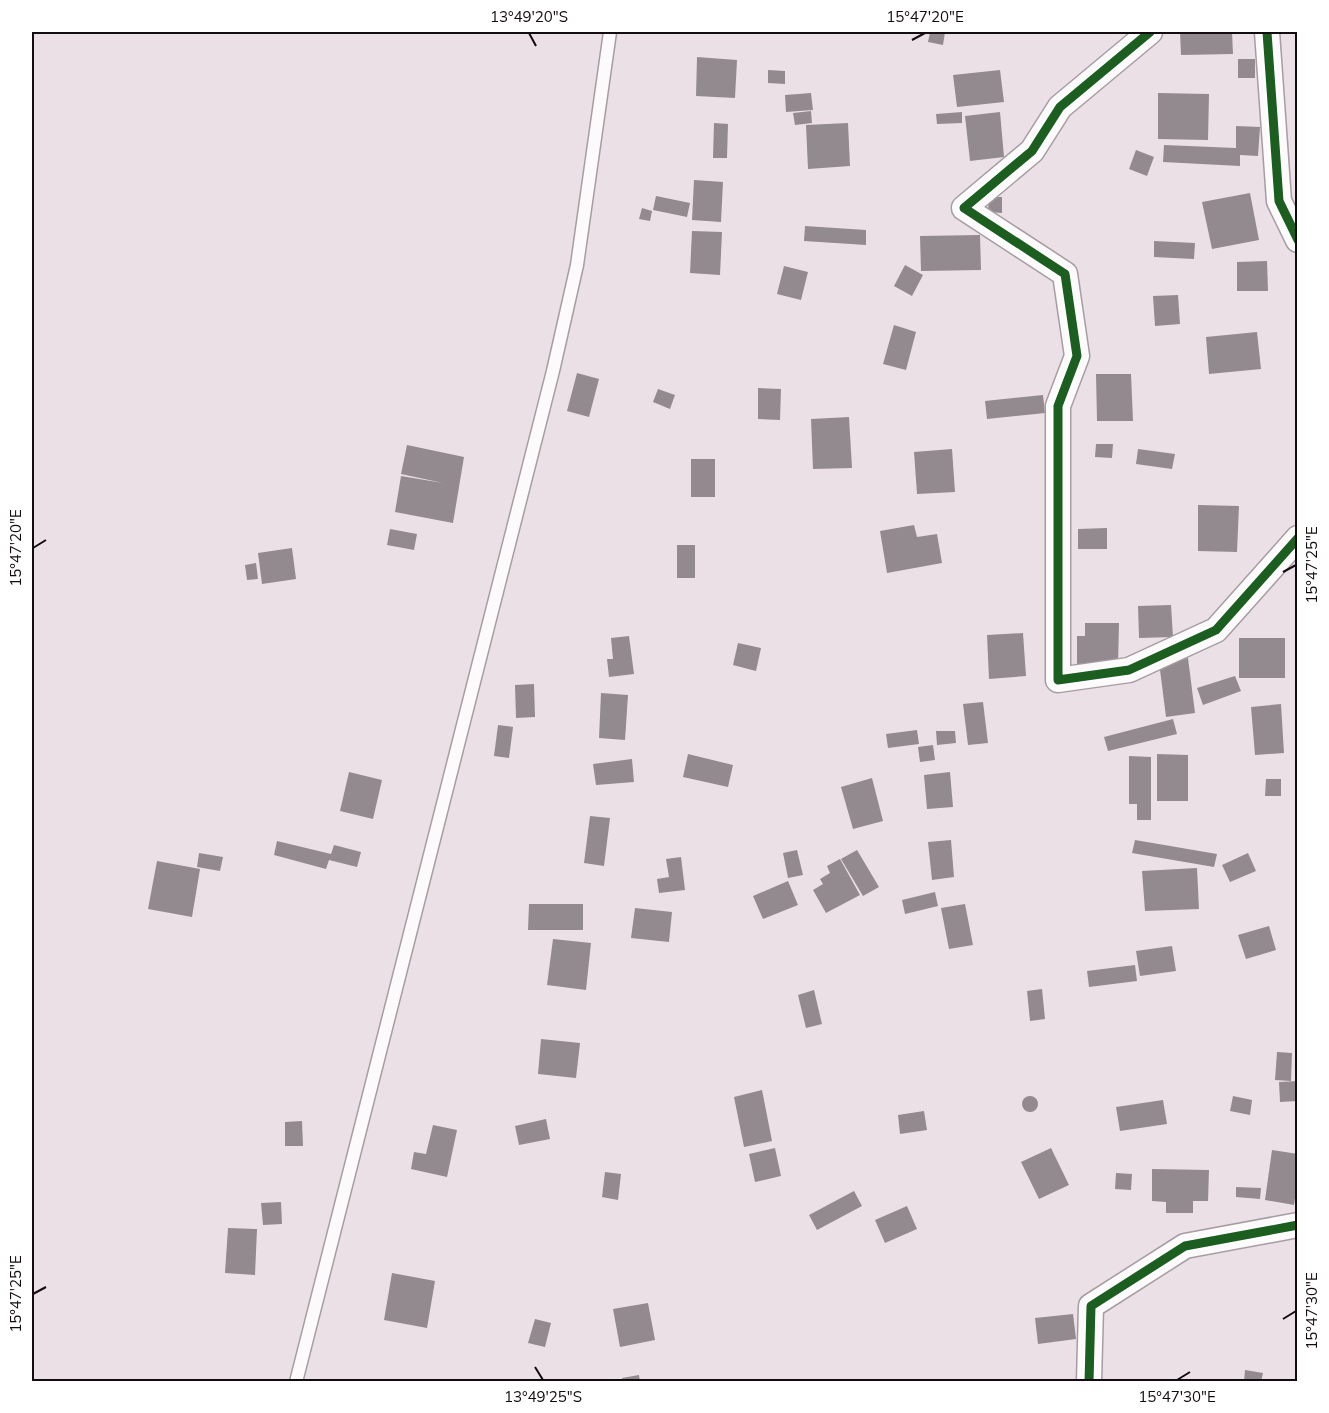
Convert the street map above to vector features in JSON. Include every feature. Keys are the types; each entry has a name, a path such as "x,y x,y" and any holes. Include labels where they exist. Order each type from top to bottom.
{"street":[{"path":"1150,32 1060,107 1032,151 964,208 1065,274 1077,356 1058,406 1058,680 1129,670 1216,630 1298,538"},
{"path":"1267,32 1279,201 1298,240"},
{"path":"1089,1382 1091,1306 1185,1246 1298,1225"}],"lane":[{"path":"296,1382 553,371 577,265 610,32"}],"building":[{"path":"930,32 945,32 943,45 928,42"},
{"path":"1180,32 1232,32 1233,54 1181,55"},
{"path":"697,57 737,60 735,98 696,96"},
{"path":"1238,59 1255,59 1255,78 1238,78"},
{"path":"768,70 785,71 785,84 768,83"},
{"path":"1000,70 1004,102 957,107 953,75"},
{"path":"811,93 813,110 786,112 785,95"},
{"path":"1158,93 1209,94 1208,140 1158,139"},
{"path":"811,111 812,123 795,125 793,113"},
{"path":"962,112 962,123 937,124 936,114"},
{"path":"1000,112 1004,157 970,161 965,116"},
{"path":"714,123 728,124 727,158 713,158"},
{"path":"848,123 850,166 808,169 806,125"},
{"path":"1236,126 1260,127 1258,156 1240,155 1240,166 1163,162 1164,145 1236,148"},
{"path":"1136,150 1154,157 1147,176 1129,169"},
{"path":"694,180 723,182 721,222 692,220"},
{"path":"1250,193 1259,240 1212,249 1202,202"},
{"path":"656,196 690,203 687,217 653,210"},
{"path":"989,197 1002,197 1002,213 988,212"},
{"path":"642,208 652,211 650,221 639,219"},
{"path":"805,226 866,230 866,245 804,241"},
{"path":"692,231 722,232 720,275 690,273"},
{"path":"980,235 981,270 921,271 920,236"},
{"path":"1154,241 1195,243 1194,259 1154,257"},
{"path":"1267,261 1268,291 1237,291 1237,262"},
{"path":"905,265 923,275 912,296 894,286"},
{"path":"784,266 808,272 801,300 777,294"},
{"path":"1178,295 1180,324 1155,326 1153,296"},
{"path":"894,325 916,332 906,370 883,364"},
{"path":"1257,332 1261,369 1209,374 1206,337"},
{"path":"577,373 599,379 589,417 567,411"},
{"path":"1096,374 1131,374 1133,421 1097,421"},
{"path":"758,388 781,389 780,420 758,419"},
{"path":"658,389 675,395 670,409 653,402"},
{"path":"1043,395 1045,413 987,419 985,401"},
{"path":"849,417 852,468 813,469 811,419"},
{"path":"1096,444 1113,444 1112,458 1095,457"},
{"path":"407,445 464,457 453,523 395,512 401,476 443,483 401,474"},
{"path":"952,449 955,492 917,494 914,452"},
{"path":"1138,449 1175,454 1172,469 1136,464"},
{"path":"691,459 715,459 715,497 691,497"},
{"path":"1198,505 1239,506 1237,552 1198,551"},
{"path":"914,525 917,537 937,534 942,563 887,573 880,531"},
{"path":"1107,528 1107,549 1078,549 1078,529"},
{"path":"390,529 417,534 414,550 387,545"},
{"path":"677,545 695,545 695,578 677,578"},
{"path":"292,548 296,579 262,584 258,553"},
{"path":"256,563 258,579 247,580 245,565"},
{"path":"1171,605 1173,637 1139,638 1138,606"},
{"path":"1085,623 1119,623 1118,666 1077,665 1077,636 1085,636"},
{"path":"1023,633 1026,676 989,679 987,635"},
{"path":"629,636 634,674 609,677 607,659 613,659 611,638"},
{"path":"1239,638 1285,638 1285,678 1239,678"},
{"path":"738,643 761,648 756,671 733,665"},
{"path":"1188,658 1195,713 1166,717 1159,662"},
{"path":"1235,676 1241,691 1203,705 1197,688"},
{"path":"534,684 535,717 516,718 515,685"},
{"path":"601,693 628,695 625,740 599,738"},
{"path":"983,702 988,743 968,745 963,704"},
{"path":"1281,704 1284,753 1255,755 1251,707"},
{"path":"1173,719 1177,734 1108,751 1104,737"},
{"path":"498,725 513,727 509,758 494,756"},
{"path":"917,730 919,744 888,748 886,734"},
{"path":"936,731 955,731 956,743 937,745"},
{"path":"933,745 935,760 920,762 918,747"},
{"path":"688,754 733,765 728,787 683,777"},
{"path":"1157,754 1188,755 1188,801 1157,801"},
{"path":"1129,756 1151,757 1151,820 1137,820 1137,804 1129,804"},
{"path":"632,759 634,782 596,785 593,764"},
{"path":"349,772 382,780 373,819 340,811"},
{"path":"950,772 953,807 927,809 924,775"},
{"path":"872,778 883,821 853,829 841,787"},
{"path":"1266,779 1281,779 1281,796 1265,796"},
{"path":"590,816 610,818 604,866 584,863"},
{"path":"951,840 954,877 932,880 928,842"},
{"path":"1135,840 1217,854 1214,867 1132,853"},
{"path":"277,841 331,854 334,845 361,852 357,867 329,860 326,869 274,855"},
{"path":"797,850 803,875 788,878 783,853"},
{"path":"857,850 879,887 863,896 841,859"},
{"path":"199,853 223,857 220,871 197,867"},
{"path":"1248,853 1256,871 1230,882 1222,865"},
{"path":"681,857 685,890 659,893 657,879 669,877 666,859"},
{"path":"840,859 860,895 826,913 813,890 823,884 820,879 830,873 827,866"},
{"path":"157,861 200,869 192,917 148,909"},
{"path":"1197,868 1199,909 1145,911 1142,871"},
{"path":"788,881 798,905 763,919 753,896"},
{"path":"935,892 938,906 905,914 902,900"},
{"path":"529,904 583,904 583,930 528,930"},
{"path":"965,904 973,945 949,949 941,908"},
{"path":"635,908 672,912 669,942 631,938"},
{"path":"1269,926 1276,950 1246,959 1238,935"},
{"path":"553,939 591,943 586,990 547,985"},
{"path":"1172,946 1176,971 1140,976 1136,951"},
{"path":"1135,965 1137,981 1089,987 1087,971"},
{"path":"1042,989 1045,1019 1030,1021 1027,991"},
{"path":"814,990 822,1024 806,1028 798,995"},
{"path":"541,1039 580,1043 576,1078 538,1074"},
{"path":"1277,1052 1292,1053 1291,1081 1275,1080"},
{"path":"1298,1081 1298,1101 1280,1102 1279,1082"},
{"path":"762,1090 772,1141 744,1147 734,1097"},
{"path":"1027,1096 1033,1096 1038,1104 1036,1110 1027,1112 1022,1107 1022,1101"},
{"path":"1233,1096 1252,1100 1250,1115 1230,1111"},
{"path":"1163,1100 1167,1124 1120,1131 1116,1107"},
{"path":"924,1111 927,1130 900,1134 898,1115"},
{"path":"546,1119 550,1139 519,1145 515,1126"},
{"path":"302,1121 303,1146 285,1146 285,1122"},
{"path":"433,1125 457,1130 447,1177 411,1169 414,1152 426,1154"},
{"path":"775,1148 781,1176 755,1182 749,1154"},
{"path":"1051,1148 1069,1185 1039,1199 1021,1162"},
{"path":"1272,1150 1298,1154 1294,1205 1265,1200"},
{"path":"1152,1169 1209,1170 1208,1201 1193,1201 1193,1213 1166,1213 1166,1202 1152,1201"},
{"path":"605,1172 621,1174 618,1200 602,1197"},
{"path":"1116,1173 1132,1174 1131,1190 1115,1189"},
{"path":"1236,1187 1261,1188 1260,1199 1236,1197"},
{"path":"854,1191 862,1206 817,1230 809,1215"},
{"path":"281,1202 282,1224 263,1225 261,1203"},
{"path":"907,1206 917,1229 885,1243 875,1220"},
{"path":"228,1228 257,1229 255,1275 225,1273"},
{"path":"392,1273 435,1281 427,1328 384,1320"},
{"path":"648,1303 655,1340 620,1347 613,1309"},
{"path":"1073,1314 1076,1339 1038,1344 1035,1318"},
{"path":"535,1319 551,1323 545,1347 528,1343"},
{"path":"1245,1370 1263,1373 1261,1382 1244,1382"},
{"path":"639,1375 640,1382 623,1382 622,1378"}],"cycle path":[{"path":"1150,32 1060,107 1032,151 964,208 1065,274 1077,356 1058,406 1058,680 1129,670 1216,630 1298,538"},
{"path":"1267,32 1279,201 1298,240"},
{"path":"1089,1382 1091,1306 1185,1246 1298,1225"}]}
